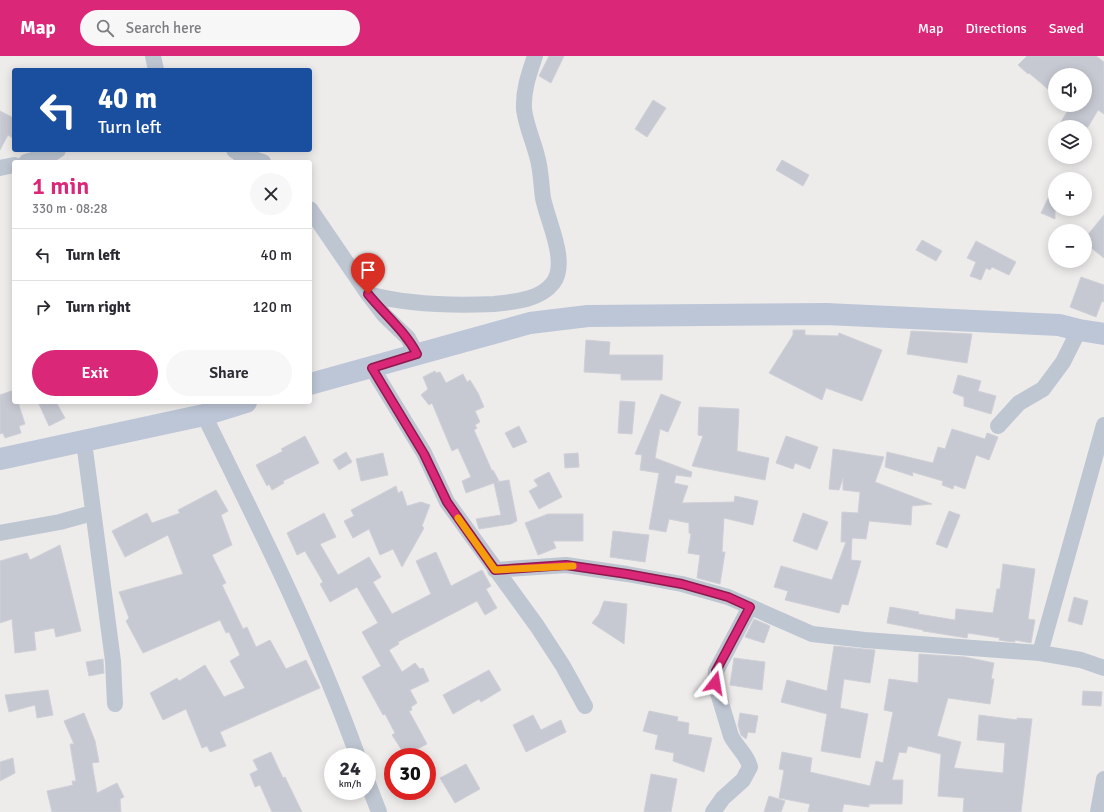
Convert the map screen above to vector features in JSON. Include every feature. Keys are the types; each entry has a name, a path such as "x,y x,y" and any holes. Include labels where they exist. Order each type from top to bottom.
{"street":[{"path":"368,294 395,301 470,305 510,302 536,296 554,282 557,268 557,247 543,199 538,157 527,127 524,109 526,83 535,56"},
{"path":"32,160 54,152"},
{"path":"237,152 241,155 257,160"},
{"path":"0,168 12,165"},
{"path":"312,211 368,294 384,315 408,338 417,354"},
{"path":"312,383 530,323 588,316 826,314 1059,325 1104,334"},
{"path":"998,426 1019,403 1043,389 1063,362 1079,330"},
{"path":"372,368 424,454 447,502 537,626 563,666 585,706"},
{"path":"0,459 204,415 240,404"},
{"path":"204,415 252,512 306,630 345,720 355,748"},
{"path":"1040,653 1104,425"},
{"path":"84,442 92,513 113,661 115,704"},
{"path":"0,533 60,522 92,513"},
{"path":"495,570 566,565 627,574 682,584 728,597 812,634 865,640 1040,653 1081,660 1104,668"},
{"path":"713,812 723,798 743,780 750,767 746,756 731,736 715,683 716,671 750,607"},
{"path":"1098,812 1104,779"},
{"path":"374,800 379,812"}],"building":[{"path":"549,56 564,56 551,83 539,76"},
{"path":"1027,56 1096,56 1104,62 1104,114 1098,110 1092,120 1062,120 1067,112 1092,112 1092,68 1048,68 1048,89 1018,65"},
{"path":"653,100 666,108 647,137 635,129"},
{"path":"0,111 12,117 12,138 8,135 0,150"},
{"path":"782,160 809,175 803,186 776,170"},
{"path":"1048,198 1048,216 1041,213"},
{"path":"1104,215 1104,258 1092,249 1092,230"},
{"path":"1048,216 1055,216 1055,219"},
{"path":"922,240 942,251 936,261 916,250"},
{"path":"976,241 1016,262 1009,275 992,267 990,270 986,268 981,280 970,276 976,262 967,258"},
{"path":"1081,277 1104,285 1104,302 1102,301 1096,317 1070,307"},
{"path":"793,330 805,330 805,335 838,336 839,333 882,350 862,401 826,388 822,400 769,373 793,335"},
{"path":"911,331 972,334 967,363 907,354"},
{"path":"586,340 610,342 609,355 663,355 662,380 621,380 621,374 584,372"},
{"path":"435,371 436,373 440,372 446,383 463,374 467,382 470,380 478,393 484,407 475,411 480,422 475,425 477,428 474,430 492,471 493,470 499,481 497,482 509,480 517,521 511,524 479,529 476,519 501,515 494,483 466,493 462,481 471,477 458,448 452,451 432,403 429,405 421,395 428,389 423,377"},
{"path":"958,375 981,381 978,391 996,396 991,414 964,406 964,397 953,393"},
{"path":"12,391 12,404 19,404 25,424 19,426 21,433 5,438 3,433 0,434 0,395"},
{"path":"661,394 681,402 668,432 660,429 655,458 692,472 691,477 676,475 674,483 688,486 682,503 734,502 735,496 758,501 753,525 724,518 722,552 725,552 720,584 697,578 700,555 688,553 691,534 689,533 689,523 669,519 666,532 649,529 659,473 640,470 642,455 635,454"},
{"path":"620,401 635,402 632,434 618,433"},
{"path":"39,404 57,404 65,418 49,426"},
{"path":"699,407 739,409 737,451 769,458 765,480 692,466 703,436 698,435"},
{"path":"519,426 527,442 513,448 505,433"},
{"path":"952,429 985,439 987,433 998,437 989,460 976,455 965,489 954,485 953,489 942,485 943,481 912,472 913,476 885,467 887,452 933,463 938,447 945,449"},
{"path":"305,436 319,463 283,481 284,483 272,490 269,484 267,486 256,465 283,451 281,449"},
{"path":"786,436 818,447 810,469 795,463 793,469 776,463"},
{"path":"833,449 884,457 875,482 932,504 912,506 911,525 869,521 866,539 852,538 851,560 861,561 848,605 842,604 839,613 785,600 788,591 774,587 781,566 832,580 846,542 841,542 842,512 858,513 860,492 843,490 843,478 839,490 829,489"},
{"path":"346,452 352,462 339,470 333,460"},
{"path":"383,453 388,475 361,481 356,459"},
{"path":"578,453 579,467 565,468 564,454"},
{"path":"549,472 562,497 539,509 529,491 538,486 534,480"},
{"path":"396,486 398,493 402,491 407,506 421,502 430,505 422,526 424,528 402,567 393,549 380,555 369,529 353,538 344,521 354,516 351,510"},
{"path":"216,490 228,511 221,515 232,545 212,555 226,583 222,585 243,629 247,627 256,647 270,640 286,669 306,660 320,688 220,732 226,746 210,752 207,746 202,748 186,709 163,720 150,693 177,678 179,681 205,665 224,697 245,688 230,661 240,655 229,632 226,633 220,620 143,653 126,621 129,618 119,592 183,574 168,535 125,557 112,531 147,513 152,523 180,513 178,510"},
{"path":"949,511 960,515 947,548 936,544"},
{"path":"324,513 336,537 320,544 338,575 369,557 381,577 373,582 392,614 431,594 416,561 436,552 451,586 482,570 491,586 486,589 497,608 485,615 477,601 398,642 399,644 389,650 402,672 415,663 420,669 423,668 429,681 410,690 417,703 411,707 412,710 409,711 427,744 419,748 400,748 392,735 395,733 385,714 383,715 362,677 381,666 362,632 378,623 357,587 330,602 320,584 323,582 305,551 297,555 287,533"},
{"path":"803,513 828,522 817,550 793,541"},
{"path":"548,514 583,514 583,541 553,541 556,548 538,555 525,523"},
{"path":"613,531 649,535 645,562 610,557"},
{"path":"60,545 81,631 56,637 54,628 34,632 36,650 15,653 12,619 0,623 0,561 27,553 30,560"},
{"path":"1003,564 1035,569 1028,619 1035,620 1031,643 1015,640 1015,642 1005,641 999,640 1000,638 968,633 967,638 923,631 887,623 890,607 919,612 918,614 955,620 956,609 993,613 997,589 1000,589"},
{"path":"1074,597 1088,601 1082,625 1068,621"},
{"path":"604,601 627,604 624,644 592,623 599,614"},
{"path":"754,619 770,626 764,643 745,637"},
{"path":"834,646 875,650 870,683 844,679 840,708 868,714 860,758 821,751 827,714 781,702 787,680 827,691"},
{"path":"919,654 965,657 994,663 991,679 994,679 990,704 948,698 937,736 961,742 954,768 1003,773 1005,743 977,740 979,715 1017,720 1017,718 1032,719 1021,812 963,812 964,798 938,796 941,754 908,746 906,753 899,752 892,780 903,780 902,804 869,804 869,807 844,804 842,812 808,812 810,804 779,798 784,770 779,769 782,752 812,758 810,772 870,786 876,761 883,763 893,712 884,710 889,679 918,683"},
{"path":"734,658 765,662 762,690 730,685"},
{"path":"103,659 104,673 89,676 86,662"},
{"path":"489,670 501,690 481,702 479,699 453,714 443,695"},
{"path":"48,690 53,715 37,718 35,705 9,712 5,695"},
{"path":"1083,691 1102,692 1101,706 1082,705"},
{"path":"649,711 678,717 677,721 689,723 688,734 712,738 704,772 673,761 674,753 655,749 658,735 643,731"},
{"path":"84,713 95,741 99,762 92,763 97,793 117,783 124,797 120,799 121,812 52,812 47,791 73,785 72,781 76,781 70,744 74,744 64,721"},
{"path":"740,713 758,716 755,733 748,732 746,739 741,735 738,725"},
{"path":"533,715 541,730 561,720 566,732 526,752 513,725"},
{"path":"271,752 283,778 285,777 302,812 272,812 260,785 255,787 250,774 258,770 253,760"},
{"path":"13,758 15,773 0,781 0,762"},
{"path":"466,764 480,789 455,803 440,778"},
{"path":"651,774 677,779 671,812 644,812"},
{"path":"769,796 785,801 781,812 764,812"}],"slow traffic":[{"path":"458,518 495,570 566,565 573,566"}],"route":[{"path":"368,294 384,315 408,338 417,354 372,368 424,454 447,502 495,570 566,565 682,584 728,597 750,607 716,671 715,683"}]}
